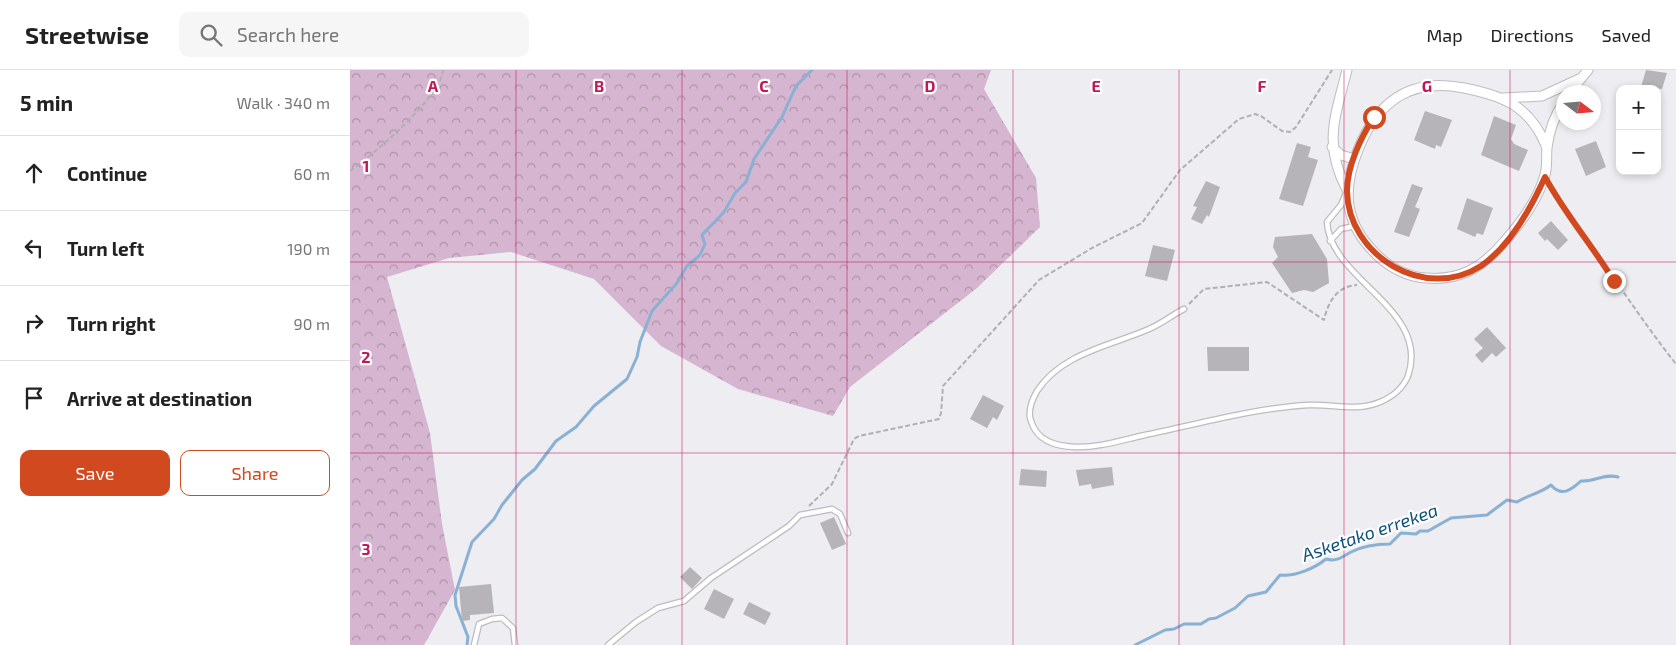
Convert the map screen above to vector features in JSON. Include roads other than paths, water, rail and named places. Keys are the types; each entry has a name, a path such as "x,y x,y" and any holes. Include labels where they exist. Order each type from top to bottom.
{"street":[{"path":"1347,70 1332,133 1332,147 1347,190 1355,226 1371,250 1398,270 1422,278 1446,279 1458,276 1482,265 1505,241 1526,213 1545,177 1547,148 1551,127 1556,117"},
{"path":"1575,85 1588,70"},
{"path":"1500,98 1542,96 1579,79"},
{"path":"1347,190 1348,174 1374,117 1399,96 1418,89 1438,86 1479,91 1500,98 1518,107 1530,116 1540,130 1547,148"},
{"path":"1332,147 1341,155 1354,159"}],"lane":[{"path":"1184,309 1151,328 1078,356 1058,368 1042,384 1033,397 1029,415 1033,430 1041,439 1059,445 1099,446 1264,410 1310,405 1363,407 1395,395 1406,381 1410,367 1411,349 1404,331 1392,311 1366,284 1330,241 1328,222 1341,205 1347,190"},
{"path":"1330,241 1341,229 1355,226"},
{"path":"608,645 636,622 658,608 684,601 711,578 789,526 800,515 832,509 840,514 848,533"},
{"path":"474,645 479,624 492,619 502,618 513,628 514,645"}],"waterway":[{"path":"467,645 468,637 456,606 455,595 472,542 494,519 502,505 522,480 535,469 556,441 576,427 594,406 627,379 637,357 640,342 652,311 677,283 687,266 700,255 705,244 702,235 724,212 735,193 746,182 754,159 782,117 796,86 812,70"},
{"name":"Asketako errekea","path":"1135,645 1165,630 1174,629 1184,624 1201,624 1209,619 1216,618 1235,608 1248,596 1266,592 1280,575 1292,575 1316,566 1326,559 1336,559 1365,547 1390,544 1401,533 1416,534 1420,531 1428,531 1451,518 1487,515 1507,500 1517,502 1551,485 1563,492 1581,481 1609,476 1618,477"}]}
